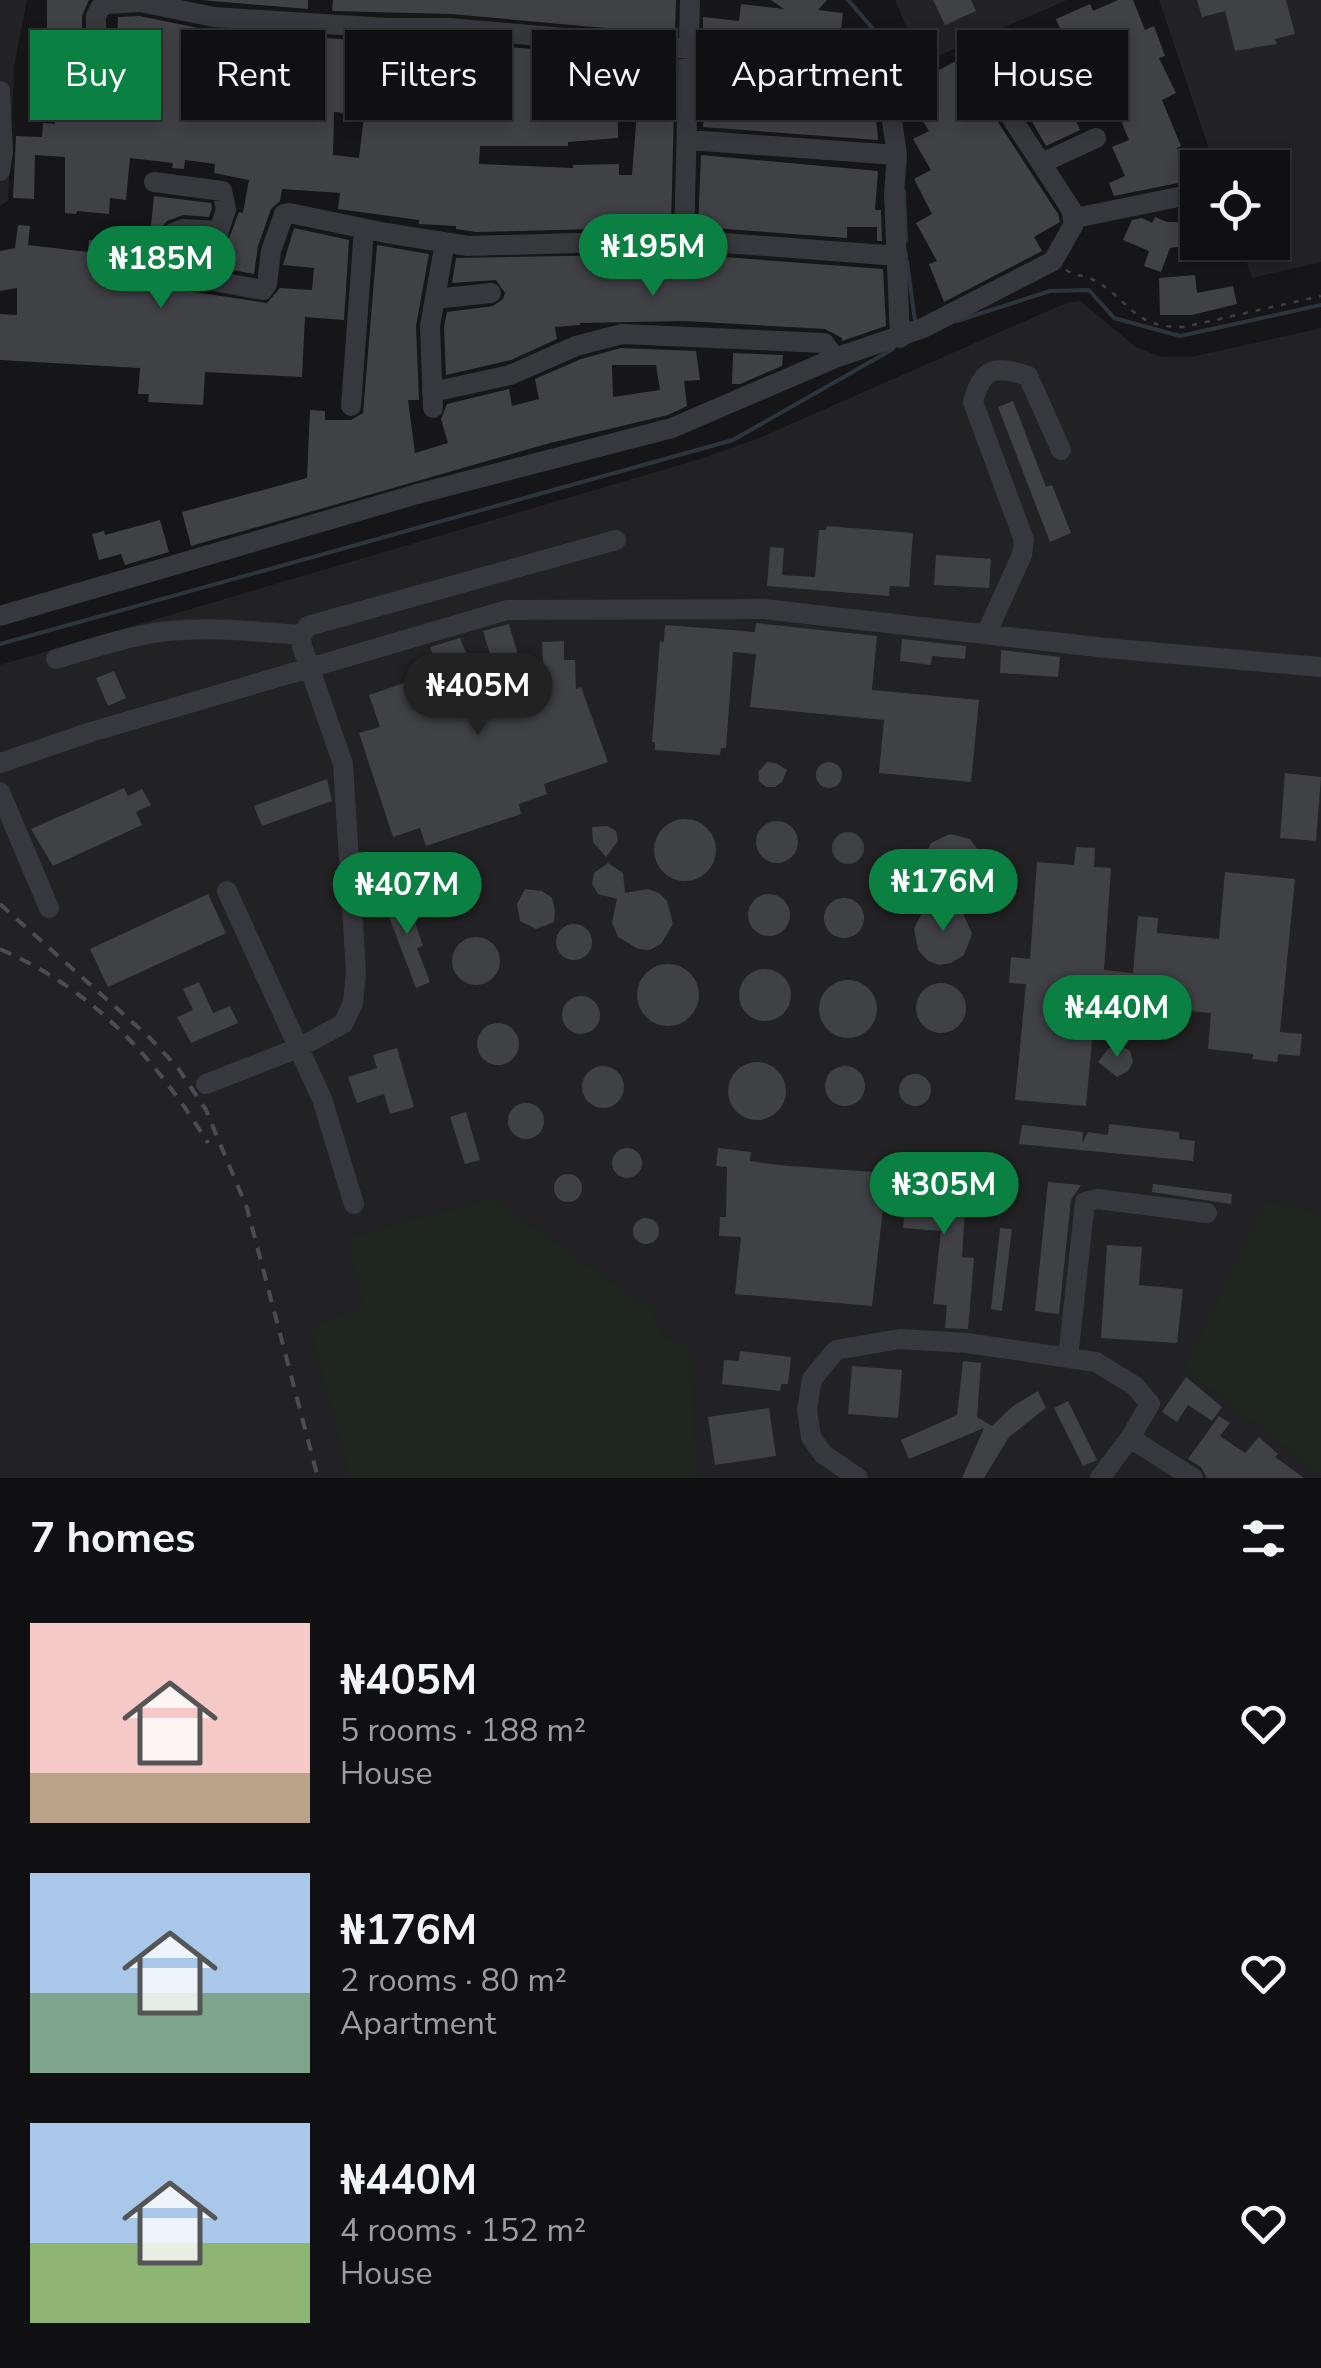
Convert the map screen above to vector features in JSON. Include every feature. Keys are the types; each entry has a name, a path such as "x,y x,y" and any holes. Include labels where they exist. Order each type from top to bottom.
{"street":[{"path":"308,23 312,0"},
{"path":"684,240 690,0"},
{"path":"96,30 100,8 140,1 214,17 450,28 860,64 884,72 897,155 894,194 898,256 912,332"},
{"path":"0,91 0,171"},
{"path":"1013,120 1075,218"},
{"path":"1042,163 1096,138"},
{"path":"688,140 897,155"},
{"path":"154,182 222,191 226,200 218,231 173,233 165,274"},
{"path":"1075,218 1180,197"},
{"path":"144,268 263,290 284,214 303,214 468,246 684,240 898,256"},
{"path":"0,616 417,494 672,428 835,358 912,332 1053,260 1062,250 1075,218"},
{"path":"350,406 364,228"},
{"path":"445,242 430,326 433,400 510,375 576,346 622,334 824,343 835,358"},
{"path":"435,299 491,293"},
{"path":"986,634 1022,555 1024,540 973,402 978,383 987,373 1000,368 1028,376 1061,450"},
{"path":"301,635 308,626 326,619 616,540"},
{"path":"0,763 91,732 507,610 764,609 1321,667"},
{"path":"56,659 141,635 183,630 301,635"},
{"path":"206,1084 298,1048 344,1024 353,1003 356,972 343,764 301,635"},
{"path":"0,792 49,908"},
{"path":"227,892 322,1099 354,1204"},
{"path":"1068,1358 1085,1202 1098,1199 1207,1214"},
{"path":"858,1478 822,1454 811,1437 807,1410 812,1379 836,1350 900,1339 968,1343 1096,1362 1120,1376 1150,1404 1100,1478"},
{"path":"1130,1438 1193,1478"}],"path":[{"path":"1053,260 1072,274 1092,279 1137,318 1167,328 1321,296"}],"shaded area":[{"path":"0,0 27,0 14,67 8,201 0,206"},
{"path":"895,0 1067,0 998,30 957,30 957,48 937,56 937,30 908,30"},
{"path":"1159,0 1321,0 1321,262 1252,278 1246,260 1290,260 1290,150 1209,150"},
{"path":"1080,301 1136,347 1161,357 1191,357 1321,328 1321,1478 0,1478 0,665 700,459 759,438 1066,303"},
{"path":"492,1199 652,1311 663,1337 689,1347 697,1478 351,1478 310,1327 364,1307 348,1238"},
{"path":"1266,1201 1321,1215 1321,1474 1184,1368"}],"building":[{"path":"47,0 89,0 82,16 82,30 47,30"},
{"path":"201,0 308,0 308,9"},
{"path":"333,0 676,0 675,30 628,30 451,14 332,11"},
{"path":"771,0 827,0 818,10 843,13 841,30 703,30 703,17 739,21 741,4 784,9"},
{"path":"933,0 971,0 976,11 945,25"},
{"path":"1118,0 1133,0 1145,30 1154,26 1165,56 1159,58 1176,93 1162,100 1181,146 1177,148 1180,183 1114,196 1109,183 1125,176 1112,147 1129,140 1121,120 1128,120 1128,30 1061,30 1056,19 1090,4 1093,11"},
{"path":"1197,0 1286,0 1295,34 1275,39 1277,44 1235,51 1225,11 1202,17"},
{"path":"139,16 208,30 181,30 181,120 325,120 325,38 345,39 345,113 334,112 333,155 359,158 363,120 512,120 512,47 532,49 532,120 618,120 618,138 568,142 568,146 480,146 479,164 573,168 619,164 619,175 632,175 636,120 674,120 671,227 476,232 338,209 340,193 282,189 258,246 254,274 182,261 185,243 218,245 228,241 239,212 243,213 249,180 214,173 215,164 185,160 184,169 172,168 173,163 130,158 126,200 110,198 109,214 76,214 65,213 65,157 35,155 34,199 13,198 16,136 42,137 43,123 55,124 56,120 161,120 161,30 118,30 118,17"},
{"path":"957,60 957,120 997,120 1060,222 1034,237 1042,251 944,302 929,264 937,261 916,223 932,214 914,179 931,170 913,139 929,131 922,120 937,120 937,71"},
{"path":"704,120 876,120 878,140 703,127"},
{"path":"1031,120 1075,120 1080,130 1046,146"},
{"path":"701,155 878,171 875,210 881,210 882,241 877,241 877,227 847,227 847,238 698,227"},
{"path":"154,196 211,203 212,208 209,217 183,215 167,221 160,229 154,256 140,255 133,260 134,278 161,287 267,303 280,288 312,290 314,268 283,265 294,228 349,240 344,320 305,317 302,377 205,372 203,405 148,402 149,394 138,394 140,368 0,360 0,314 17,315 17,288 0,291 0,251 15,248 18,225 30,226 28,245 88,252 89,240 113,240 113,234 150,235"},
{"path":"1155,217 1180,222 1180,247 1170,248 1161,272 1144,266 1149,251 1123,240 1132,220 1142,218 1152,223"},
{"path":"377,245 429,254 416,326 419,400 408,400 415,453 448,443 441,419 447,404 509,389 512,406 539,399 535,379 581,359 621,348 696,351 700,380 684,381 687,406 668,415 550,443 191,546 182,512 307,478 310,410 325,411 325,420 351,420 363,413","holes":["612,365 656,365 660,390 613,397"]},
{"path":"684,254 883,269 886,326 842,341 825,329 685,321 580,323 555,327 557,339 511,360 446,375 447,312 493,306 505,293 496,280 452,283 456,258"},
{"path":"1195,275 1197,293 1233,286 1237,304 1192,315 1160,315 1159,278"},
{"path":"733,353 783,355 782,366 732,384"},
{"path":"1013,401 1046,487 1052,485 1071,533 1050,542 998,407"},
{"path":"160,520 169,552 125,565 121,554 99,560 92,534 104,531 105,535"},
{"path":"827,526 913,533 909,587 890,586 889,596 767,586 770,547 784,548 782,575 815,577 819,530 826,530"},
{"path":"936,555 991,559 989,588 934,585"},
{"path":"756,623 877,636 872,690 979,700 971,782 879,773 884,720 750,707 756,654 733,652 726,748 721,748 720,755 655,750 652,742 660,641 664,642 665,625 755,632"},
{"path":"509,624 520,662 543,662 542,642 564,641 564,660 575,660 576,689 581,687 608,762 544,784 547,794 519,804 521,814 426,846 420,828 393,837 359,733 380,727 369,695 439,671 430,647 460,638 472,668 492,661 483,631"},
{"path":"902,639 966,646 965,659 932,656 931,665 900,661"},
{"path":"1001,650 1060,657 1058,677 1000,673"},
{"path":"114,671 126,698 108,706 96,678"},
{"path":"767,762 787,770 775,787 766,787 759,781 758,772"},
{"path":"829,762 838,766 842,775 838,784 829,788 820,784 816,775 820,766"},
{"path":"1285,773 1321,777 1316,841 1280,838"},
{"path":"327,779 332,801 262,826 254,806"},
{"path":"124,788 128,796 142,789 151,805 136,812 142,825 53,866 31,829"},
{"path":"685,819 707,828 716,850 707,872 685,881 663,872 654,850 663,828"},
{"path":"777,821 792,827 798,842 792,857 777,863 762,857 756,842 762,827"},
{"path":"607,826 616,831 618,841 606,857 593,842 592,827"},
{"path":"848,832 859,837 864,848 859,859 848,864 837,859 832,848 837,837"},
{"path":"950,834 970,839 982,856 983,867 975,886 944,898 927,882 922,862 931,843"},
{"path":"1076,847 1095,848 1094,867 1111,868 1104,970 1133,973 1138,916 1158,918 1157,933 1219,939 1225,872 1295,879 1280,1032 1302,1034 1300,1056 1278,1054 1277,1062 1253,1059 1253,1054 1208,1049 1211,1013 1189,1011 1187,1027 1158,1025 1160,1004 1096,999 1086,1106 1015,1100 1026,984 1009,983 1011,957 1030,959 1037,862 1074,865"},
{"path":"608,863 623,873 625,893 648,889 667,901 673,924 661,944 650,950 638,949 618,937 612,922 617,899 598,894 592,884 594,873"},
{"path":"449,869 462,874 467,887 462,900 449,905 436,900 431,887 436,874"},
{"path":"525,889 542,891 552,898 554,922 536,929 520,921 517,904"},
{"path":"405,893 423,946 417,948 430,982 416,988 383,901"},
{"path":"208,894 226,933 108,987 90,949"},
{"path":"769,894 784,900 790,915 784,930 769,936 754,930 748,915 754,900"},
{"path":"844,898 858,904 864,918 858,932 844,938 830,932 824,918 830,904"},
{"path":"946,901 963,913 972,934 964,955 939,965 928,961 918,950 914,928 921,915"},
{"path":"574,924 587,929 592,942 587,955 574,960 561,955 556,942 561,929"},
{"path":"476,937 493,944 500,961 493,978 476,985 459,978 452,961 459,944"},
{"path":"668,964 690,973 699,995 690,1017 668,1026 646,1017 637,995 646,973"},
{"path":"765,969 783,977 791,995 783,1013 765,1021 747,1013 739,995 747,977"},
{"path":"848,980 868,989 877,1009 868,1029 848,1038 828,1029 819,1009 828,989"},
{"path":"199,982 213,1013 230,1006 238,1023 191,1043 177,1017 193,1010 183,989"},
{"path":"941,983 959,990 966,1008 959,1026 941,1033 923,1026 916,1008 923,990"},
{"path":"581,996 594,1002 600,1015 594,1028 581,1034 568,1028 562,1015 568,1002"},
{"path":"498,1023 513,1029 519,1044 513,1059 498,1065 483,1059 477,1044 483,1029"},
{"path":"1120,1045 1130,1051 1133,1062 1128,1071 1117,1077 1098,1062 1109,1048"},
{"path":"397,1048 414,1107 390,1114 384,1094 357,1103 348,1077 377,1068 373,1055"},
{"path":"757,1062 778,1070 786,1091 778,1112 757,1120 736,1112 728,1091 736,1070"},
{"path":"603,1066 618,1072 624,1087 618,1102 603,1108 588,1102 582,1087 588,1072"},
{"path":"845,1066 859,1072 865,1086 859,1100 845,1106 831,1100 825,1086 831,1072"},
{"path":"915,1074 926,1079 931,1090 926,1101 915,1106 904,1101 899,1090 904,1079"},
{"path":"526,1103 539,1108 544,1121 539,1134 526,1139 513,1134 508,1121 513,1108"},
{"path":"466,1112 480,1160 465,1164 450,1117"},
{"path":"1109,1124 1179,1132 1179,1139 1195,1141 1193,1161 1019,1144 1022,1125 1083,1132 1082,1143 1088,1132 1108,1135"},
{"path":"627,1148 638,1152 642,1163 638,1174 627,1178 616,1174 612,1163 616,1152"},
{"path":"718,1148 751,1152 750,1161 887,1173 872,1306 735,1294 741,1237 719,1236 720,1217 726,1217 727,1167 716,1166"},
{"path":"915,1162 934,1163 934,1174 967,1176 962,1257 974,1258 968,1329 945,1328 947,1305 933,1304 941,1231 903,1228 908,1179 915,1180"},
{"path":"568,1174 578,1178 582,1188 578,1198 568,1202 558,1198 554,1188 558,1178"},
{"path":"1048,1182 1081,1185 1071,1200 1059,1314 1035,1311"},
{"path":"1153,1184 1232,1194 1231,1204 1152,1192"},
{"path":"646,1218 655,1222 659,1231 655,1240 646,1244 637,1240 633,1231 637,1222"},
{"path":"1000,1228 1012,1229 1002,1311 991,1309"},
{"path":"1107,1245 1142,1247 1139,1285 1183,1289 1177,1343 1101,1338"},
{"path":"740,1351 791,1357 788,1384 781,1384 780,1391 722,1384 724,1360 739,1361"},
{"path":"963,1361 981,1363 977,1417 992,1426 1013,1406 1038,1391 1046,1408 1009,1437 984,1478 962,1478 984,1428 909,1459 901,1440 957,1415"},
{"path":"852,1366 902,1370 898,1418 848,1414"},
{"path":"1186,1377 1222,1407 1212,1421 1188,1405 1177,1422 1162,1412"},
{"path":"1068,1401 1097,1460 1083,1466 1054,1408"},
{"path":"769,1408 776,1456 715,1465 708,1417"},
{"path":"1219,1416 1230,1423 1220,1436 1245,1453 1259,1437 1278,1454 1275,1457 1304,1478 1207,1478 1201,1467 1188,1459"}],"waterway":[{"path":"848,0 874,30"},
{"path":"904,191 906,241"},
{"path":"907,261 915,321"},
{"path":"957,321 1050,291 1089,290 1114,318 1180,336 1321,305"},
{"path":"0,644 733,440 893,349"}],"railway":[{"path":"0,904 150,1038 178,1068 206,1110 247,1208 318,1478"},
{"path":"0,949 65,985 119,1030 144,1055 208,1143"}]}
